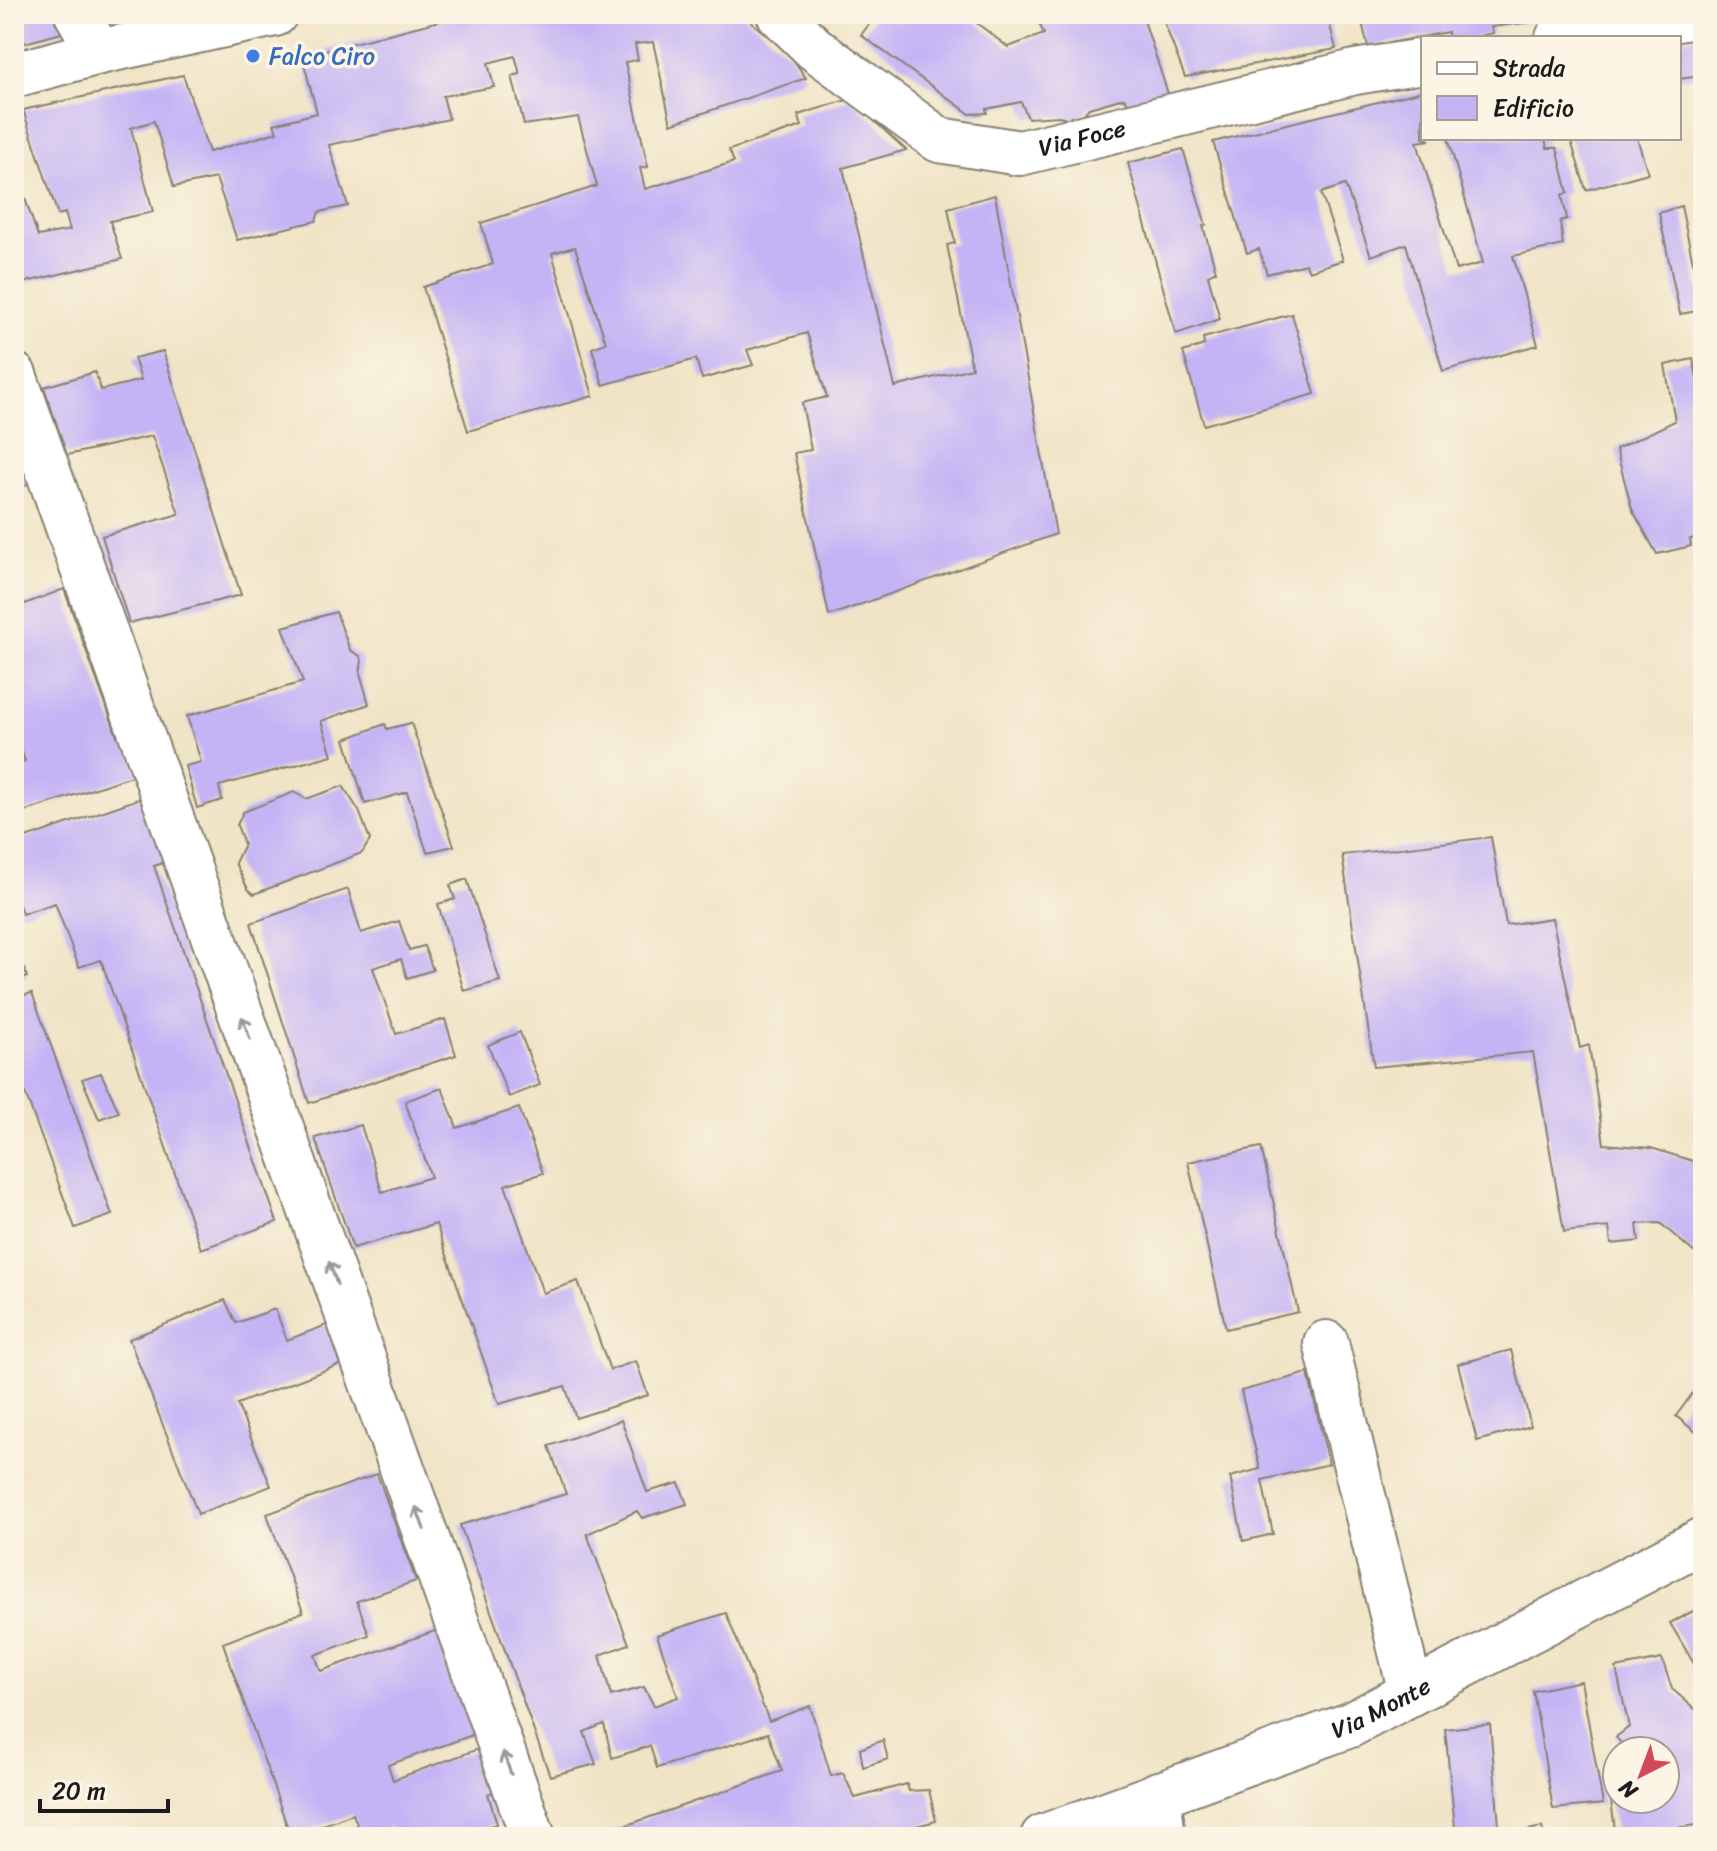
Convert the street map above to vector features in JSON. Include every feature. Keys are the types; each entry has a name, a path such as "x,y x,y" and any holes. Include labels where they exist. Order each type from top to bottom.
{"street":[{"path":"77,14 99,52"},
{"path":"14,75 99,52 275,14"},
{"name":"Via Foce","path":"779,14 814,48 939,140 1020,153 1355,72 1421,61"},
{"path":"1571,36 1703,15"},
{"path":"14,375 533,1837"},
{"path":"1326,1343 1411,1693"},
{"name":"Via Monte","path":"1043,1837 1350,1725 1703,1540"},
{"path":"1158,1794 1163,1837"}],"building":[{"path":"14,14 69,14 76,29 14,46"},
{"path":"96,14 136,14 136,15 101,23"},
{"path":"467,14 742,14 790,55 806,78 671,124 653,42 635,44 638,60 625,62 648,167 640,168 645,189 734,162 729,150 802,126 798,115 850,99 906,150 843,168 895,387 972,368 947,245 955,243 948,208 995,195 1056,534 829,616 794,453 811,450 802,403 827,397 807,333 747,350 753,365 702,379 696,359 603,385 592,348 606,343 575,247 552,253 593,396 468,431 423,287 493,264 481,223 597,186 578,117 524,125 512,76 520,74 515,56 488,63 494,87 443,96 449,119 329,145 348,206 319,212 316,221 237,240 216,178 174,187 154,121 131,128 153,212 110,221 122,259 14,285 14,154 23,178 19,181 38,236 70,230 65,213 58,215 23,110 183,75 209,152 277,132 274,124 317,113 302,56"},
{"path":"877,14 965,14 1008,47 1044,34 1035,14 1088,14 1091,23 1118,14 1142,14 1168,94 1129,104 1124,98 1089,108 1082,116 1070,119 1059,116 1028,118 1021,102 986,109 987,113 970,114 861,35"},
{"path":"1161,14 1219,14 1221,19 1230,14 1327,14 1336,49 1185,77"},
{"path":"1360,14 1581,14 1491,27 1493,33 1480,36 1449,36 1448,32 1368,47"},
{"path":"1703,36 1703,84 1700,76 1681,79 1681,40"},
{"path":"1421,91 1421,140 1430,140 1417,142 1456,270 1483,263 1449,140 1545,140 1547,148 1557,148 1568,193 1562,195 1567,219 1560,221 1563,245 1513,256 1538,345 1443,371 1406,244 1371,256 1345,185 1321,193 1343,260 1309,271 1306,264 1267,274 1259,249 1247,253 1213,142"},
{"path":"1571,140 1638,140 1648,173 1586,190"},
{"path":"1183,149 1206,225 1203,226 1216,271 1208,275 1220,319 1176,334 1128,163"},
{"path":"1681,206 1703,310 1680,314 1659,213"},
{"path":"1292,314 1315,394 1204,425 1183,352 1204,345 1203,338"},
{"path":"163,351 241,595 129,623 102,536 179,514 152,436 67,455 44,387 95,372 101,390 141,380 134,358"},
{"path":"1693,359 1703,404 1703,421 1697,422 1700,445 1703,445 1703,537 1690,539 1691,546 1657,554 1632,509 1616,449 1675,421 1665,365"},
{"path":"14,434 34,482 14,489"},
{"path":"64,589 117,736 126,735 138,774 14,815 14,765 25,761 14,729 14,608"},
{"path":"336,612 350,650 362,661 360,673 369,704 321,721 332,755 219,786 222,800 197,808 185,766 201,762 187,716 303,682 283,627"},
{"path":"411,723 454,846 427,852 407,792 365,804 345,739 385,724 387,729"},
{"path":"343,786 359,811 370,840 362,853 254,894 248,889 235,863 244,844 237,825 243,812 294,792 306,799"},
{"path":"153,794 176,859 154,866 277,1222 201,1249 101,960 79,967 55,903 22,914 14,890 14,842"},
{"path":"1491,837 1506,925 1552,918 1580,1048 1589,1045 1604,1144 1651,1148 1703,1164 1703,1260 1660,1223 1637,1224 1639,1241 1611,1244 1609,1227 1564,1232 1533,1052 1374,1067 1342,855"},
{"path":"467,879 500,981 464,991 438,904 455,899 450,885"},
{"path":"348,889 361,933 399,921 409,950 424,946 433,970 407,978 401,959 373,968 396,1034 445,1019 456,1055 309,1103 251,923"},
{"path":"14,946 27,977 14,981"},
{"path":"32,993 112,1215 75,1228 14,1063 14,998"},
{"path":"520,1032 540,1085 509,1097 488,1045"},
{"path":"101,1073 119,1112 99,1119 82,1079"},
{"path":"442,1088 457,1128 519,1108 543,1173 505,1185 543,1293 578,1281 610,1370 636,1361 648,1395 576,1418 565,1386 499,1404 436,1224 353,1248 315,1138 361,1125 382,1192 431,1177 405,1101"},
{"path":"1261,1147 1298,1312 1226,1329 1188,1162"},
{"path":"225,1300 236,1323 275,1309 287,1340 337,1321 352,1360 237,1404 271,1486 198,1514 129,1339"},
{"path":"1511,1350 1531,1426 1477,1441 1458,1364"},
{"path":"1308,1373 1329,1464 1262,1480 1273,1534 1243,1541 1230,1477 1260,1469 1241,1391"},
{"path":"1703,1379 1703,1438 1676,1416"},
{"path":"621,1420 647,1492 679,1483 687,1504 642,1518 637,1511 587,1534 629,1644 600,1655 611,1696 644,1687 654,1706 678,1697 657,1635 726,1613 769,1721 810,1706 831,1776 843,1773 855,1798 907,1784 909,1791 929,1790 936,1821 873,1837 593,1837 782,1771 768,1733 657,1768 650,1746 612,1758 604,1724 584,1732 596,1764 550,1776 460,1525 566,1494 549,1446"},
{"path":"377,1474 416,1581 357,1601 369,1635 315,1655 321,1671 452,1625 481,1732 388,1765 393,1780 489,1745 501,1789 488,1794 497,1824 490,1826 493,1837 393,1837 390,1827 362,1837 353,1814 291,1837 223,1643 303,1612 267,1514"},
{"path":"1703,1606 1703,1679 1670,1623"},
{"path":"1662,1659 1672,1689 1702,1715 1699,1720 1703,1725 1703,1747 1700,1752 1703,1755 1703,1824 1616,1837 1613,1815 1681,1815 1681,1735 1619,1735 1629,1727 1616,1668"},
{"path":"1581,1681 1601,1804 1553,1809 1533,1691"},
{"path":"1490,1724 1500,1837 1456,1837 1445,1729"},
{"path":"883,1740 888,1759 863,1767 860,1749"},
{"path":"1542,1827 1544,1837 1519,1837 1519,1832"}],"place":[{"name":"Falco Ciro","path":"253,56"}]}
